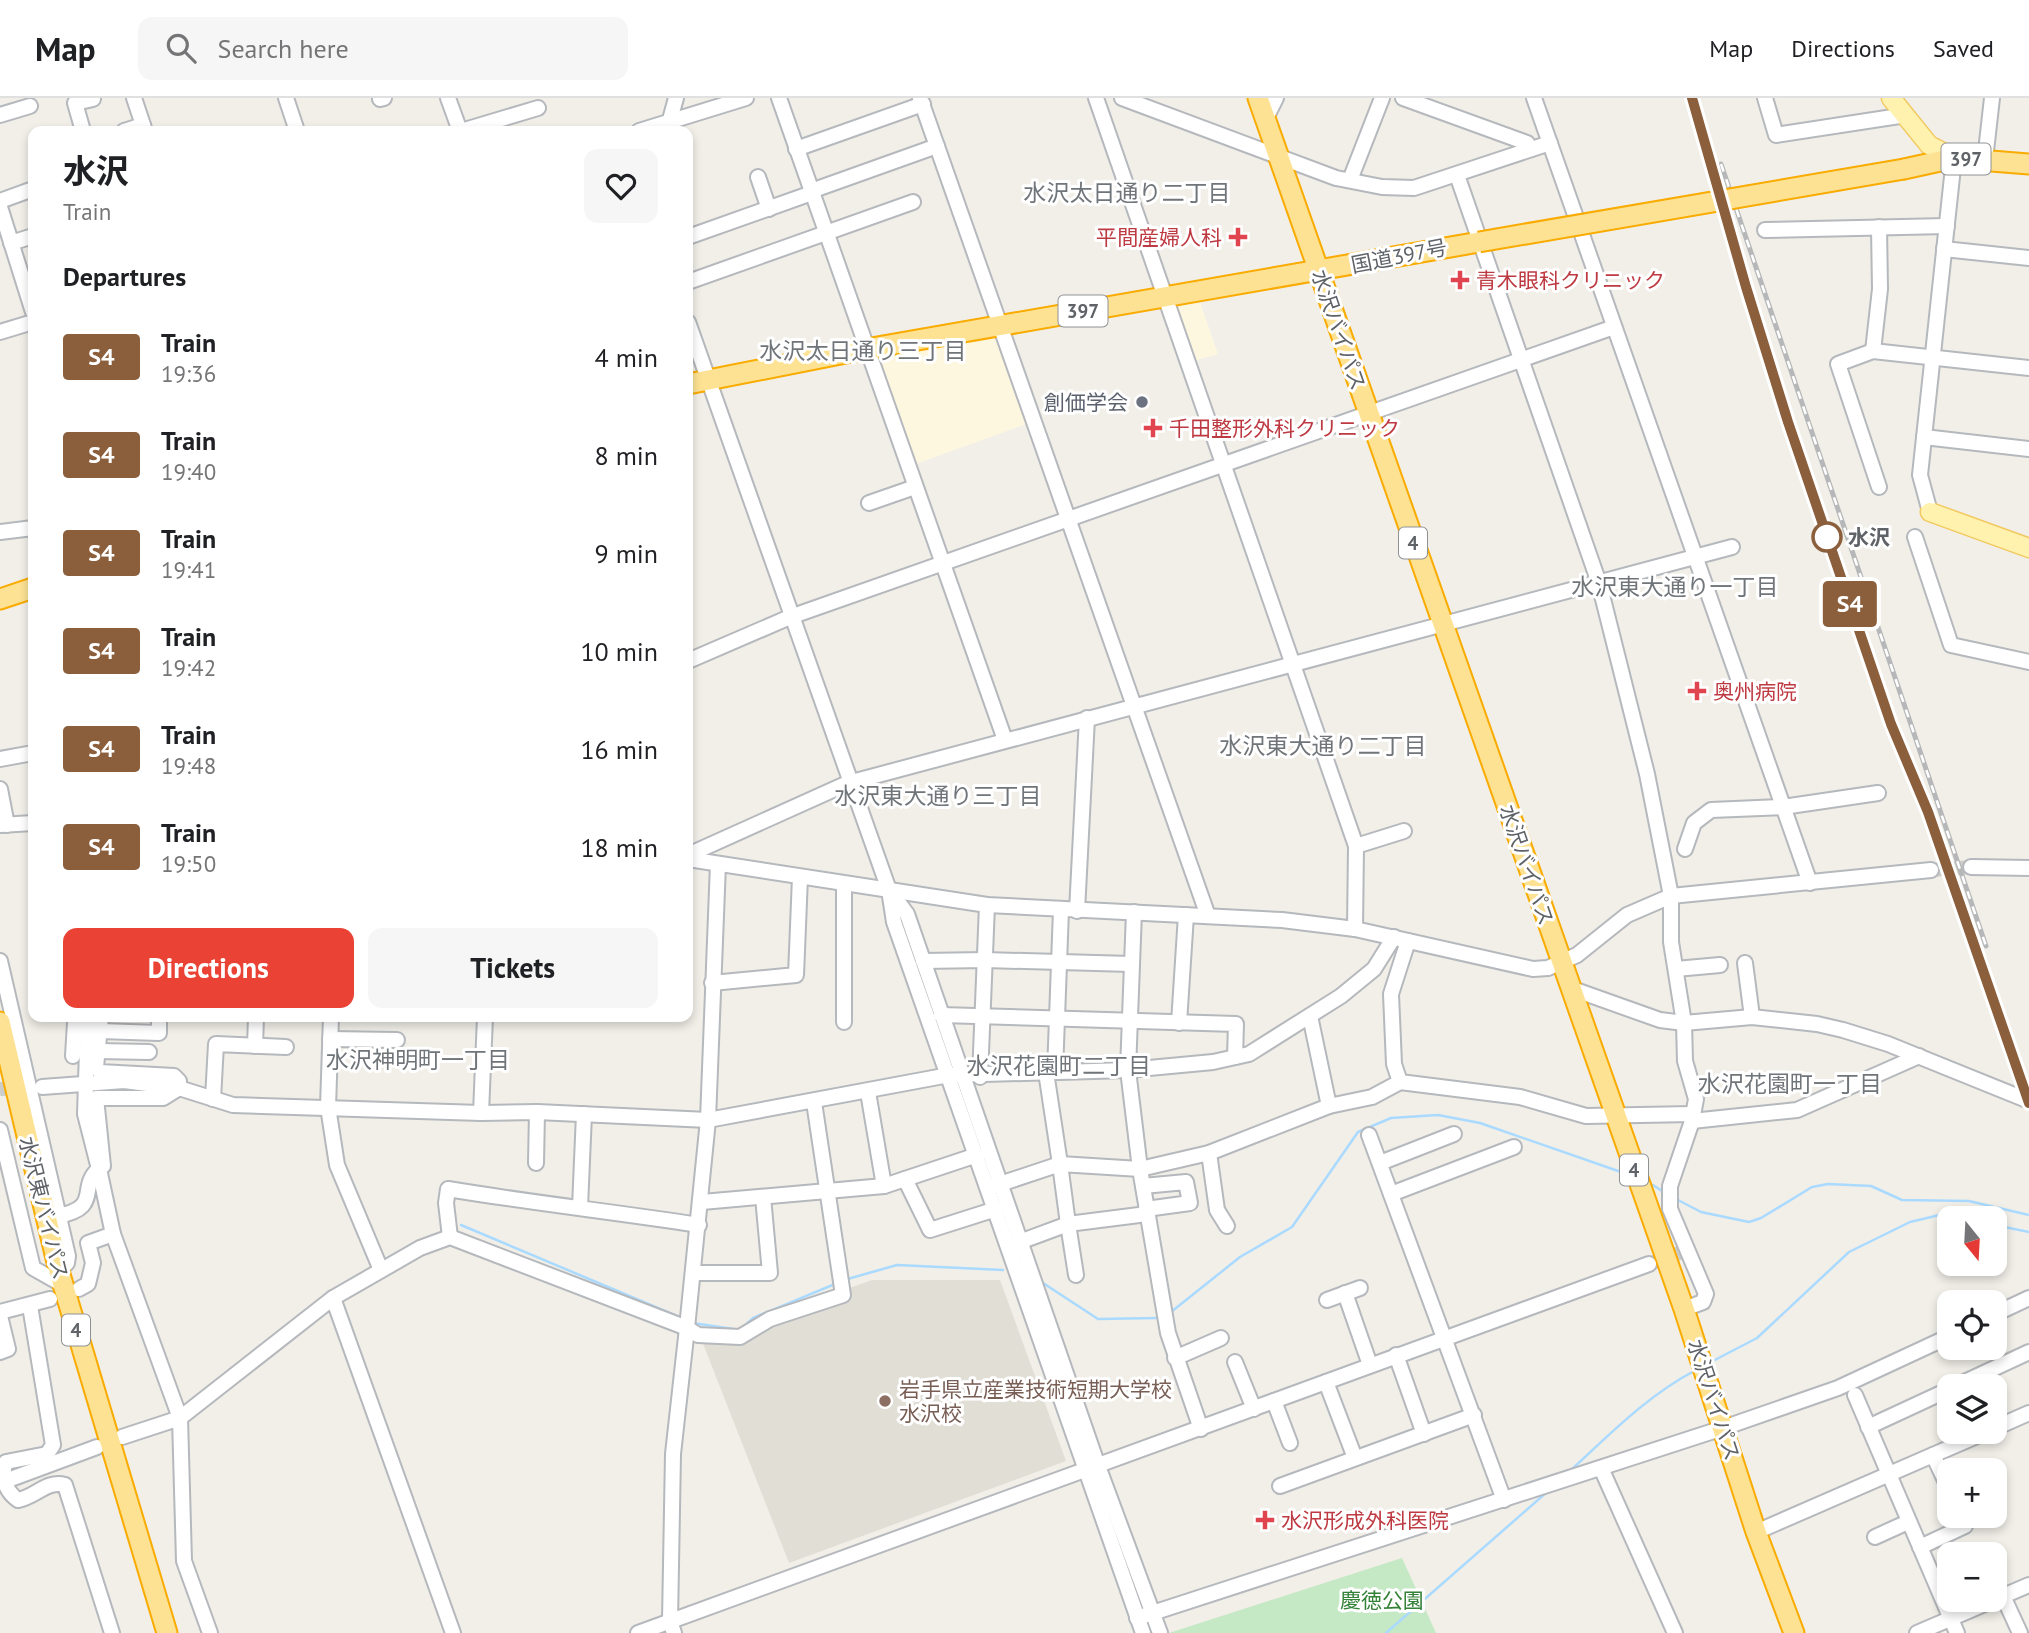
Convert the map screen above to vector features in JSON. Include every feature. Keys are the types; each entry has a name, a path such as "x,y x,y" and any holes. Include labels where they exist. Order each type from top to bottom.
{"highway":[{"name":"水沢バイパス","path":"1258,98 1684,1309 1756,1532 1794,1633"},
{"name":"国道397号","path":"693,382 866,349 1318,272 1954,158 2029,164"},
{"path":"0,599 28,590"},
{"name":"水沢東バイパス","path":"0,1022 63,1286 167,1633"}],"main road":[{"path":"1891,98 1929,145 1954,158"},
{"path":"1930,512 2029,548"}],"street":[{"path":"134,98 143,126"},
{"path":"286,98 295,126"},
{"path":"448,98 458,126"},
{"path":"668,126 676,98"},
{"path":"671,126 746,98"},
{"path":"779,98 1005,740"},
{"path":"1096,98 1356,846 1355,929"},
{"path":"1122,98 1278,156 1350,180 1382,187 1414,188 1550,143"},
{"path":"1265,120 1276,98"},
{"path":"1350,180 1382,98"},
{"path":"1404,98 1527,143 1531,149"},
{"path":"1534,98 1810,883"},
{"path":"1765,98 1776,135 1906,115"},
{"path":"1985,160 1992,98"},
{"path":"82,126 75,103 93,99"},
{"path":"796,149 922,101 1208,916"},
{"path":"0,115 30,106"},
{"path":"477,126 538,108"},
{"path":"693,235 937,146"},
{"path":"1930,512 1920,475 1954,158"},
{"path":"1457,175 1599,583 1647,774 1671,896 1668,907 1684,1023 1685,1061 1696,1099 1670,1186 1670,1209 1706,1294 1703,1302 1684,1309"},
{"path":"758,177 769,209"},
{"path":"0,201 28,191"},
{"path":"693,280 913,202"},
{"path":"0,206 28,296"},
{"path":"1765,230 1947,226"},
{"path":"1873,351 1880,289 1879,227"},
{"path":"12,243 28,238"},
{"path":"1944,249 2029,258"},
{"path":"0,332 28,324"},
{"path":"693,659 790,617 1614,327"},
{"path":"693,337 848,783 889,890 894,922 956,1076 1093,1468 1160,1633"},
{"path":"1878,487 1838,364 1873,351 2029,368"},
{"path":"1924,437 2029,449"},
{"path":"869,503 915,486"},
{"path":"0,532 28,529"},
{"path":"1914,537 1951,645 2029,662"},
{"path":"693,855 848,783 1732,547"},
{"path":"1077,911 1087,718"},
{"path":"0,760 28,754"},
{"path":"0,789 4,825 28,823"},
{"path":"1685,849 1694,823 1711,810 1783,807 1878,793"},
{"path":"1356,846 1404,831"},
{"path":"693,858 987,905 1208,916 1355,929 1532,969 1561,962 1584,950 1628,915 1671,896 1931,870"},
{"path":"672,1627 673,1454 702,1202 708,1120 718,864"},
{"path":"1971,866 2029,868"},
{"path":"712,983 796,975 800,877"},
{"path":"844,884 844,1022"},
{"path":"889,890 907,914 942,1015 977,1155 994,1186 996,1209 1015,1244"},
{"path":"981,1077 987,905"},
{"path":"1061,910 1056,1019 1050,1072 1076,1275"},
{"path":"1134,912 1128,1070 1140,1169 1175,1358 1201,1429"},
{"path":"1179,1023 1186,915"},
{"path":"42,1087 124,1081 179,1088 233,1105 481,1113 537,1112 708,1120 956,1076 1128,1070 1250,1054 1310,1016 1374,969 1401,939"},
{"path":"1400,1082 1394,1064 1391,994 1401,939"},
{"path":"0,961 68,1256 63,1286"},
{"path":"923,961 1131,964"},
{"path":"1745,963 1752,1017"},
{"path":"1676,969 1720,965"},
{"path":"1570,988 1660,1020 1684,1023 1752,1017 1817,1024 1869,1038 1919,1056 2029,1101"},
{"path":"942,1015 1236,1024 1235,1057"},
{"path":"1310,1016 1329,1106"},
{"path":"74,1056 76,1022"},
{"path":"86,1022 88,1133 99,1168 113,1234 180,1418 184,1561 210,1633"},
{"path":"159,1022 159,1033 101,1024 96,1067 100,1072 174,1076 179,1081 179,1088"},
{"path":"255,1046 256,1022"},
{"path":"331,1022 328,1107 337,1165 381,1270"},
{"path":"481,1113 485,1022"},
{"path":"330,1039 397,1041"},
{"path":"213,1099 216,1044 286,1047"},
{"path":"98,1051 149,1052"},
{"path":"994,1186 1060,1164 1140,1169 1209,1153 1329,1106 1372,1097 1400,1082 1520,1097 1586,1116 1614,1114 1692,1117 1797,1110 1919,1056"},
{"path":"57,1216 81,1208 87,1200 92,1175 103,1166 96,1098 163,1098 179,1088"},
{"path":"869,1092 884,1186"},
{"path":"122,1437 180,1418 333,1298 420,1248 450,1237 687,1328 698,1335 740,1337 770,1319 843,1296 814,1102"},
{"path":"536,1163 537,1112"},
{"path":"580,1207 584,1114"},
{"path":"0,1130 33,1268 63,1286"},
{"path":"1380,1163 1454,1134"},
{"path":"1369,1135 1504,1500"},
{"path":"1391,1194 1514,1147"},
{"path":"1209,1153 1217,1210 1227,1226"},
{"path":"702,1202 884,1186 977,1155"},
{"path":"905,1179 930,1230 996,1209"},
{"path":"1015,1244 1068,1224 1190,1203 1186,1182 1143,1186"},
{"path":"450,1237 446,1203 449,1189 545,1205 580,1207 699,1225"},
{"path":"693,1273 770,1273 763,1197"},
{"path":"0,1352 8,1349 0,1314 30,1306 63,1286 88,1284 93,1263 88,1243 113,1234"},
{"path":"638,1633 672,1627 1445,1336 1649,1264"},
{"path":"1327,1300 1360,1288"},
{"path":"1345,1293 1370,1365"},
{"path":"333,1298 453,1633"},
{"path":"2007,1308 2029,1298"},
{"path":"30,1306 52,1446 47,1454 6,1462 2,1483 10,1495 18,1500 30,1498 46,1486 56,1483 65,1485 113,1633"},
{"path":"1175,1358 1221,1338"},
{"path":"1137,1618 1723,1429 1820,1395 1937,1342"},
{"path":"1982,1374 2029,1352"},
{"path":"1396,1355 1424,1434"},
{"path":"1235,1362 1254,1409"},
{"path":"1326,1382 1356,1458"},
{"path":"1855,1395 1957,1633"},
{"path":"1868,1427 1937,1395"},
{"path":"1274,1401 1290,1443"},
{"path":"2007,1423 2029,1413"},
{"path":"1280,1486 1474,1416"},
{"path":"1756,1532 1958,1444"},
{"path":"2,1483 97,1447"},
{"path":"1933,1455 1937,1463"},
{"path":"1093,1468 1143,1633"},
{"path":"1601,1468 1675,1633"},
{"path":"1875,1537 1908,1522"},
{"path":"1920,1547 1961,1528"},
{"path":"2007,1594 2029,1585"},
{"path":"2007,1605 2020,1633"},
{"path":"1917,1633 1964,1612"}],"shaded area":[{"path":"1199,299 1218,354 1190,362 1169,303"},
{"path":"998,334 1029,423 913,465 874,355"},
{"name":"岩手県立産業技術短期大学校 水沢校","path":"872,1280 1000,1280 1066,1461 789,1563 702,1341"}],"green space":[{"name":"慶徳公園","path":"1402,1558 1436,1633 1169,1633"}],"waterway":[{"path":"1171,1312 1240,1257 1292,1227 1358,1132 1391,1118 1438,1115 1480,1123 1621,1172"},
{"path":"1678,1200 1701,1212 1749,1222 1761,1218 1812,1187 1828,1184 1871,1186 1902,1200 1969,1201 2029,1215"},
{"path":"1653,1185 1662,1191"},
{"path":"1711,1362 1757,1338 1849,1252 1910,1222 1937,1216"},
{"path":"461,1225 684,1319"},
{"path":"2007,1227 2029,1232"},
{"path":"844,1280 897,1265 1003,1270"},
{"path":"1043,1283 1098,1319 1158,1318"},
{"path":"693,1323 740,1330 753,1318 835,1284"},
{"path":"1570,1471 1646,1403 1696,1370"},
{"path":"1386,1633 1547,1492"}],"tunnel":[{"path":"1931,870 1971,867"},
{"path":"0,1089 23,1088"},
{"path":"1649,1264 1685,1251"}],"railway":[{"path":"1692,98 1788,422 1891,724 1928,812 2029,1103"},
{"path":"1721,164 1986,946"}],"train":[{"name":"S4","path":"1692,98 1788,422 1891,724 1928,812 2029,1103"}],"place":[{"name":"平間産婦人科","path":"1238,237"},
{"name":"青木眼科クリニック","path":"1460,280"},
{"name":"創価学会","path":"1142,402"},
{"name":"千田整形外科クリニック","path":"1153,428"},
{"name":"水沢","path":"1827,537"},
{"name":"奥州病院","path":"1697,691"},
{"name":"岩手県立産業技術短期大学校 水沢校","path":"885,1401"},
{"name":"水沢形成外科医院","path":"1265,1520"}],"district":[{"name":"水沢太日通り二丁目","path":"1127,192"},
{"name":"水沢太日通り三丁目","path":"863,350"},
{"name":"水沢東大通り一丁目","path":"1675,586"},
{"name":"水沢東大通り二丁目","path":"1323,745"},
{"name":"水沢東大通り三丁目","path":"938,795"},
{"name":"水沢神明町一丁目","path":"418,1059"},
{"name":"水沢花園町二丁目","path":"1059,1065"},
{"name":"水沢花園町一丁目","path":"1790,1083"}]}
